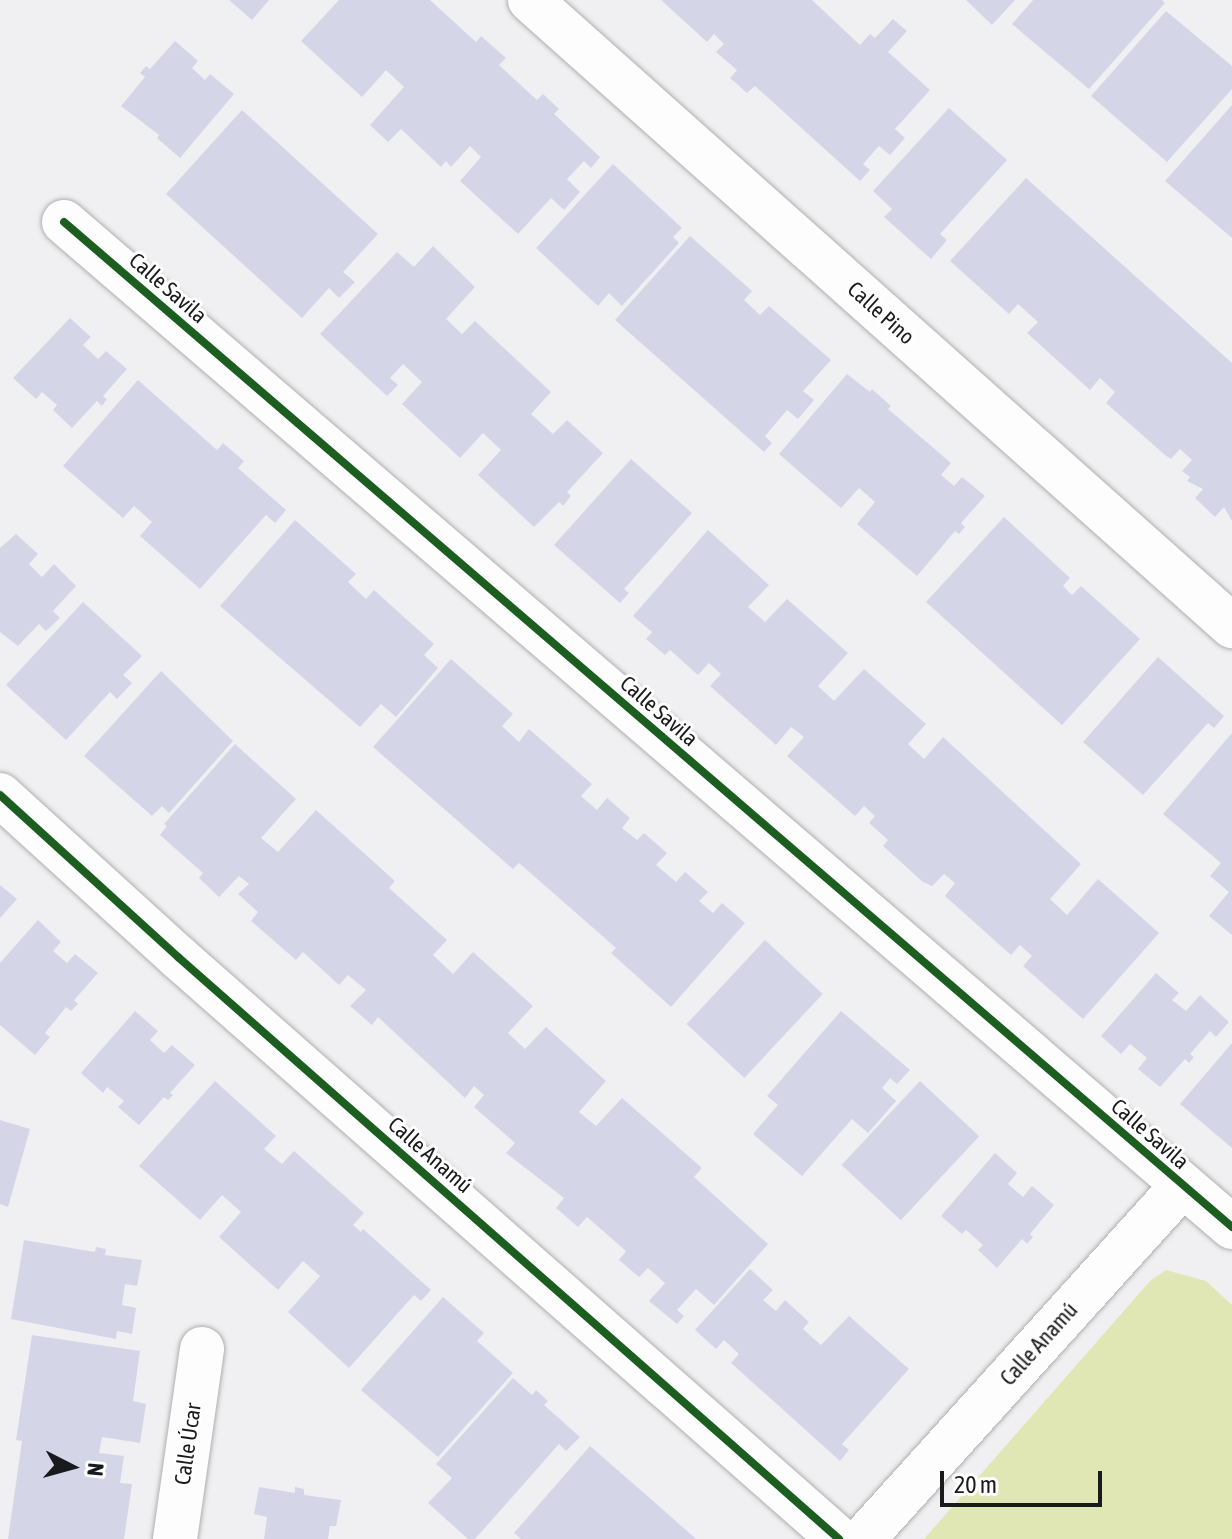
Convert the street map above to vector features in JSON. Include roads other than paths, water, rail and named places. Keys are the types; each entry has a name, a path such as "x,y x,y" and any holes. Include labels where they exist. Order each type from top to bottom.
{"street":[{"name":"Calle Pino","path":"530,0 1232,626"},
{"name":"Calle Savila","path":"64,222 1232,1227"},
{"name":"Calle Anamú","path":"0,795 178,957 839,1539"},
{"name":"Calle Anamú","path":"863,1539 1183,1185"},
{"name":"Calle Úcar","path":"175,1539 202,1349"}]}
